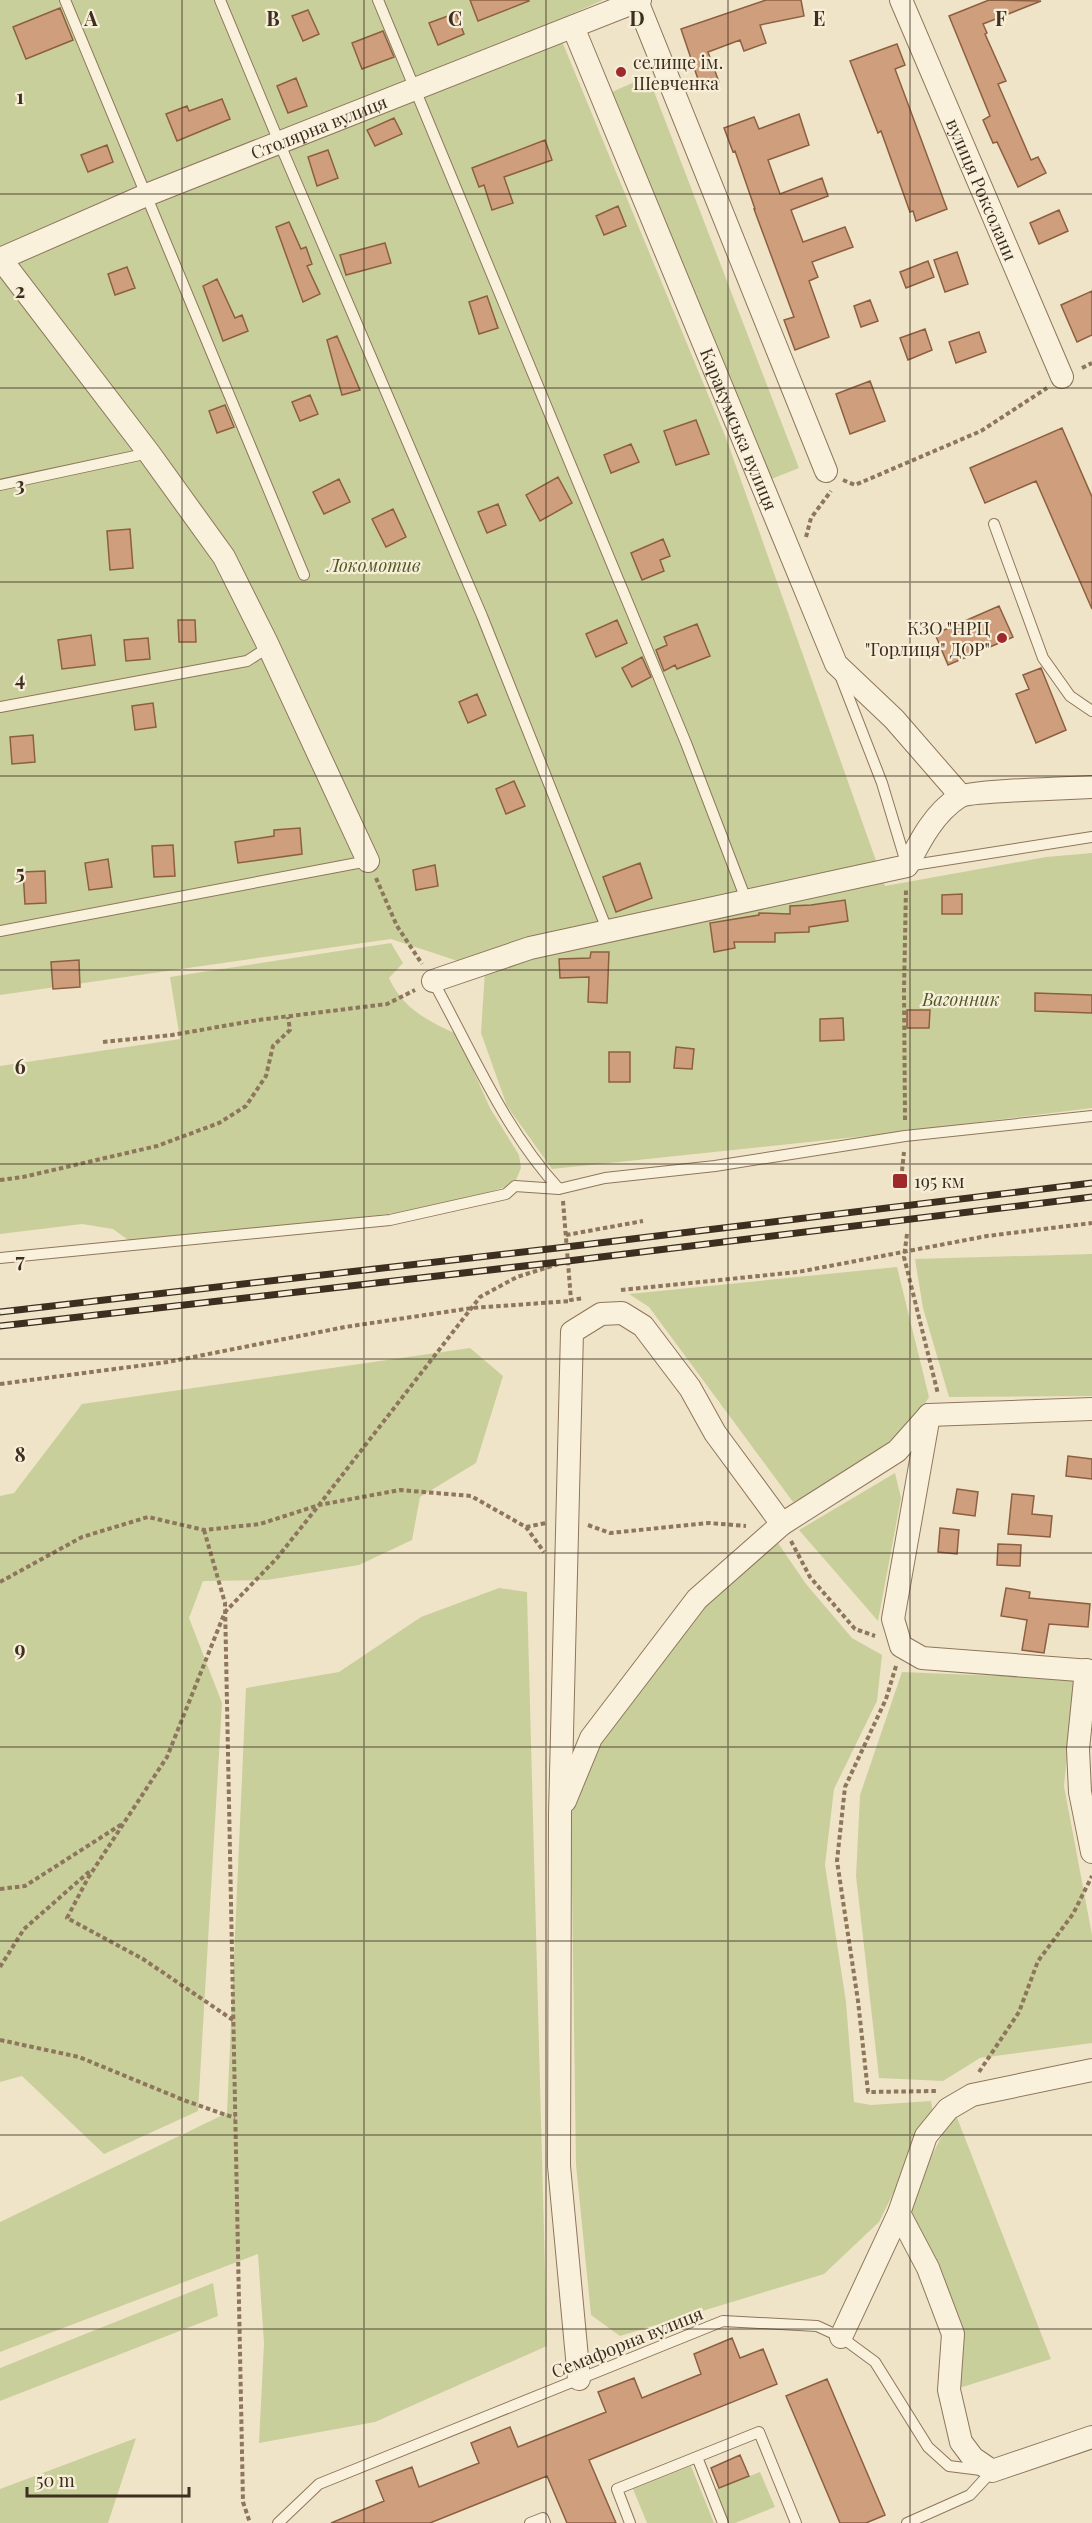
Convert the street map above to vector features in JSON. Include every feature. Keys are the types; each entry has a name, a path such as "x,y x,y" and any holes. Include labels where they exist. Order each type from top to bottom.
{"street":[{"name":"Столярна вулиця","path":"0,258 144,196 638,0"},
{"path":"638,0 833,475"},
{"name":"вулиця Роксолани","path":"901,0 1062,377"},
{"name":"Каракумська вулиця","path":"573,27 836,664 894,718 961,796"},
{"path":"0,258 149,453 224,557 266,641 368,861"},
{"path":"433,981 530,948 907,866 920,841 940,814 961,796 1092,787"},
{"path":"579,2379 560,2166 560,1814 572,1332 601,1314 622,1313 643,1326 690,1388 715,1433 782,1524"},
{"path":"560,1814 591,1738 698,1599 782,1524 897,1451 929,1415 1092,1408"},
{"path":"929,1415 893,1619 902,1646 922,1658 1089,1670 1078,1749 1080,1792 1092,1852"},
{"path":"841,2337 899,2213 926,2136 948,2109 972,2095 1092,2070"},
{"path":"899,2213 928,2268 953,2334 949,2390 961,2442 973,2458 992,2471 1092,2438"}],"lane":[{"path":"64,0 304,575"},
{"path":"220,0 482,616 608,932"},
{"path":"378,0 686,743 747,902"},
{"path":"0,485 149,453"},
{"path":"994,524 1043,658 1070,696 1092,711"},
{"path":"0,707 247,661 261,652 266,641"},
{"path":"836,664 882,783 907,866 1092,837"},
{"path":"0,931 368,861"},
{"path":"433,981 488,1086 535,1163 559,1189"},
{"path":"0,1258 390,1220 506,1194 515,1186 559,1189 605,1178 715,1166 905,1136 1092,1116"},
{"name":"Семафорна вулиця","path":"278,2523 319,2484 723,2321 817,2326 841,2337 875,2362 928,2447 949,2466 992,2471"},
{"path":"630,2523 617,2489 759,2432 796,2523"},
{"path":"697,2457 723,2523"},
{"path":"907,2523 970,2495 992,2471"},
{"path":"530,2523 543,2518 545,2523"}],"path":[{"path":"804,543 811,518 833,475 855,485 981,431 1062,377 1092,363"},
{"path":"103,1042 172,1035 387,1004 433,981 397,926 368,861"},
{"path":"905,1136 904,990 907,866"},
{"path":"0,1179 22,1178 157,1146 219,1123 246,1106 266,1076 273,1046 290,1030 288,1017"},
{"path":"559,1189 565,1209 572,1332"},
{"path":"566,1235 643,1221"},
{"path":"613,1292 798,1272 987,1236 1092,1223"},
{"path":"907,1234 904,1257 940,1403 929,1415"},
{"path":"233,2020 143,1959 67,1918 96,1866 167,1757 225,1612 277,1558 480,1297 517,1277 568,1261"},
{"path":"0,1384 168,1362 345,1327 472,1308 571,1300 592,1296"},
{"path":"0,1582 82,1537 148,1516 204,1530 260,1524 319,1505 400,1490 471,1496 526,1527 566,1582"},
{"path":"526,1527 567,1518 610,1533 709,1523 738,1526 782,1524 810,1577 855,1629 902,1646 886,1700 845,1787 837,1862 858,2001 868,2092 936,2091 948,2109"},
{"path":"204,1530 225,1604 243,2502 250,2523"},
{"path":"0,1889 25,1886 125,1822"},
{"path":"0,1967 24,1929 96,1866"},
{"path":"976,2076 1018,2012 1038,1960 1074,1914 1092,1876"},
{"path":"0,2040 79,2057 186,2101 235,2118"}],"green space":[{"name":"Локомотив","path":"0,0 603,0 554,22 726,438 885,886 1046,857 1092,853 1092,1108 894,1133 552,1169 507,1106 481,1033 485,970 391,939 0,995"},
{"path":"648,76 799,468 769,480 612,92"},
{"path":"391,943 403,963 389,978 395,989 417,1013 457,1034 490,1108 519,1155 521,1168 516,1180 509,1186 461,1200 395,1213 135,1245 113,1229 82,1224 0,1234 0,1066 180,1039 170,977"},
{"path":"1092,1254 1092,1396 949,1397 923,1308 915,1259"},
{"path":"897,1267 929,1397 917,1415 886,1446 851,1471 793,1502 649,1307 629,1294"},
{"path":"470,1348 503,1376 476,1463 420,1497 412,1540 359,1565 267,1580 203,1581 189,1618 222,1703 198,2111 104,2154 22,2076 0,2082 0,1496 14,1493 82,1404"},
{"path":"895,1473 901,1498 878,1621 799,1530"},
{"path":"776,1540 806,1584 852,1638 882,1655 877,1701 834,1789 825,1865 846,2002 854,2102 871,2105 931,2101 933,2113 879,2222 824,2274 620,2336 591,2315 576,2165 571,1815 599,1746 707,1604"},
{"path":"499,1588 527,1592 547,2346 375,2422 259,2443 264,2343 258,2254 0,2352 0,2222 227,2113 246,1688 339,1672 421,1617"},
{"path":"902,1672 1075,1679 1064,1786 1092,1935 1092,2043 980,2058 943,2081 879,2078 856,1876 860,1795"},
{"path":"956,2115 1051,2359 953,2390 957,2337 910,2215 915,2188 947,2126"},
{"path":"213,2283 218,2316 0,2401 0,2368"},
{"path":"136,2438 108,2523 0,2523 0,2489"},
{"path":"691,2466 714,2523 647,2523 633,2489"},
{"path":"760,2472 775,2507 735,2523 727,2523 714,2490"}],"building":[{"path":"470,0 528,0 529,1 478,21"},
{"path":"766,0 801,0 804,16 760,25 766,43 744,51 740,40 708,52 719,82 701,88 681,29"},
{"path":"989,0 1041,1 983,24 987,33 985,34 1006,81 998,84 1031,160 1038,157 1046,173 1018,187 997,142 993,143 983,120 990,116 949,16"},
{"path":"60,8 73,40 26,59 13,27"},
{"path":"308,10 319,34 303,41 292,16"},
{"path":"456,13 464,34 438,45 429,23"},
{"path":"383,31 394,57 362,69 352,43"},
{"path":"897,44 905,65 895,69 947,209 916,221 913,211 910,212 881,131 878,133 850,61"},
{"path":"296,78 307,106 288,113 277,86"},
{"path":"222,99 230,119 177,141 166,114 187,106 189,111"},
{"path":"799,114 809,145 768,160 780,194 822,178 828,196 791,210 803,242 845,227 853,247 812,262 818,277 809,281 829,337 795,350 784,320 794,317 735,151 733,152 724,128 754,117 759,129"},
{"path":"394,118 402,134 375,146 367,130"},
{"path":"545,140 552,160 504,177 513,203 492,210 484,185 479,187 472,168"},
{"path":"107,145 113,162 88,172 81,155"},
{"path":"328,150 338,178 317,186 308,157"},
{"path":"618,206 626,226 604,235 596,216"},
{"path":"1059,210 1068,231 1039,244 1030,223"},
{"path":"289,222 301,249 306,247 312,264 307,266 320,294 303,302 276,227"},
{"path":"385,243 391,263 346,275 340,255"},
{"path":"957,252 968,284 945,292 934,260"},
{"path":"928,261 934,277 906,288 900,272"},
{"path":"127,267 135,288 115,295 108,274"},
{"path":"217,279 235,318 242,315 248,331 223,341 203,286"},
{"path":"1092,291 1092,335 1077,342 1061,305"},
{"path":"487,296 498,328 479,334 469,302"},
{"path":"870,300 878,321 861,327 854,306"},
{"path":"925,329 932,350 908,360 900,338"},
{"path":"979,332 986,352 956,363 949,342"},
{"path":"337,336 360,390 342,395 327,340"},
{"path":"870,381 885,421 850,434 836,394"},
{"path":"310,395 318,414 300,421 292,402"},
{"path":"225,405 234,427 217,433 209,411"},
{"path":"696,420 709,454 676,465 664,431"},
{"path":"1062,428 1092,497 1092,609 1036,481 985,503 970,468"},
{"path":"631,444 639,462 611,473 604,455"},
{"path":"558,477 572,503 540,521 526,495"},
{"path":"339,479 350,502 324,514 313,492"},
{"path":"498,504 506,525 487,533 478,512"},
{"path":"393,509 406,537 386,547 372,519"},
{"path":"130,529 133,568 110,570 107,531"},
{"path":"663,539 670,556 660,560 664,571 642,580 631,553"},
{"path":"999,606 1013,637 948,665 935,634"},
{"path":"178,620 195,620 196,642 179,642"},
{"path":"617,620 627,643 596,657 586,634"},
{"path":"697,624 710,656 677,669 675,665 664,671 656,650 667,645 664,637"},
{"path":"91,635 95,665 62,669 58,640"},
{"path":"148,638 150,659 126,661 124,640"},
{"path":"642,657 651,677 632,687 622,668"},
{"path":"1041,668 1066,730 1036,743 1016,694 1029,689 1023,675"},
{"path":"477,694 486,715 468,723 459,702"},
{"path":"153,703 156,727 135,730 132,706"},
{"path":"33,735 35,762 12,764 10,737"},
{"path":"514,781 525,806 506,814 496,789"},
{"path":"300,828 302,854 238,863 235,842 274,836 274,830"},
{"path":"173,845 175,876 154,877 152,846"},
{"path":"108,859 112,887 89,890 85,863"},
{"path":"640,863 652,898 616,912 603,877"},
{"path":"435,865 438,886 416,890 413,870"},
{"path":"45,871 46,903 25,904 23,872"},
{"path":"962,894 962,914 942,914 942,895"},
{"path":"845,900 848,921 809,927 809,932 775,933 775,942 734,942 735,948 714,952 710,923 759,915 759,913 790,914 790,906"},
{"path":"591,952 609,952 607,1003 588,1002 589,977 560,978 559,959 590,958"},
{"path":"79,960 80,987 53,989 51,962"},
{"path":"1035,993 1092,995 1092,1013 1035,1011"},
{"path":"907,1010 930,1010 929,1028 907,1028"},
{"path":"843,1018 844,1040 820,1041 820,1019"},
{"path":"676,1047 694,1049 692,1069 674,1068"},
{"path":"609,1052 630,1052 630,1082 609,1082"},
{"path":"1068,1456 1092,1459 1092,1479 1066,1476"},
{"path":"957,1489 978,1492 975,1516 953,1513"},
{"path":"1012,1494 1034,1496 1032,1514 1052,1516 1050,1537 1008,1534"},
{"path":"940,1528 959,1530 957,1554 938,1552"},
{"path":"998,1544 1021,1545 1020,1566 997,1565"},
{"path":"1006,1588 1030,1592 1029,1598 1090,1604 1088,1627 1049,1624 1044,1653 1022,1650 1027,1620 1001,1616"},
{"path":"732,2338 740,2358 763,2349 777,2384 589,2460 616,2523 567,2523 547,2476 430,2523 331,2523 384,2501 376,2481 412,2467 419,2487 479,2463 471,2443 510,2427 518,2447 606,2412 598,2392 634,2378 642,2398 701,2374 694,2354"},
{"path":"827,2379 885,2515 866,2523 840,2523 786,2396"},
{"path":"740,2455 749,2476 719,2488 711,2468"}],"railway":[{"path":"0,1312 566,1247 1092,1183"},
{"path":"0,1326 568,1261 1092,1197"}],"place":[{"name":"селище ім. Шевченка","path":"621,72"},
{"name":"КЗО \"НРЦ \"Горлиця\" ДОР\"","path":"1002,638"},
{"name":"195 км","path":"900,1181"}],"park label":[{"name":"Вагонник","path":"961,999"}]}
